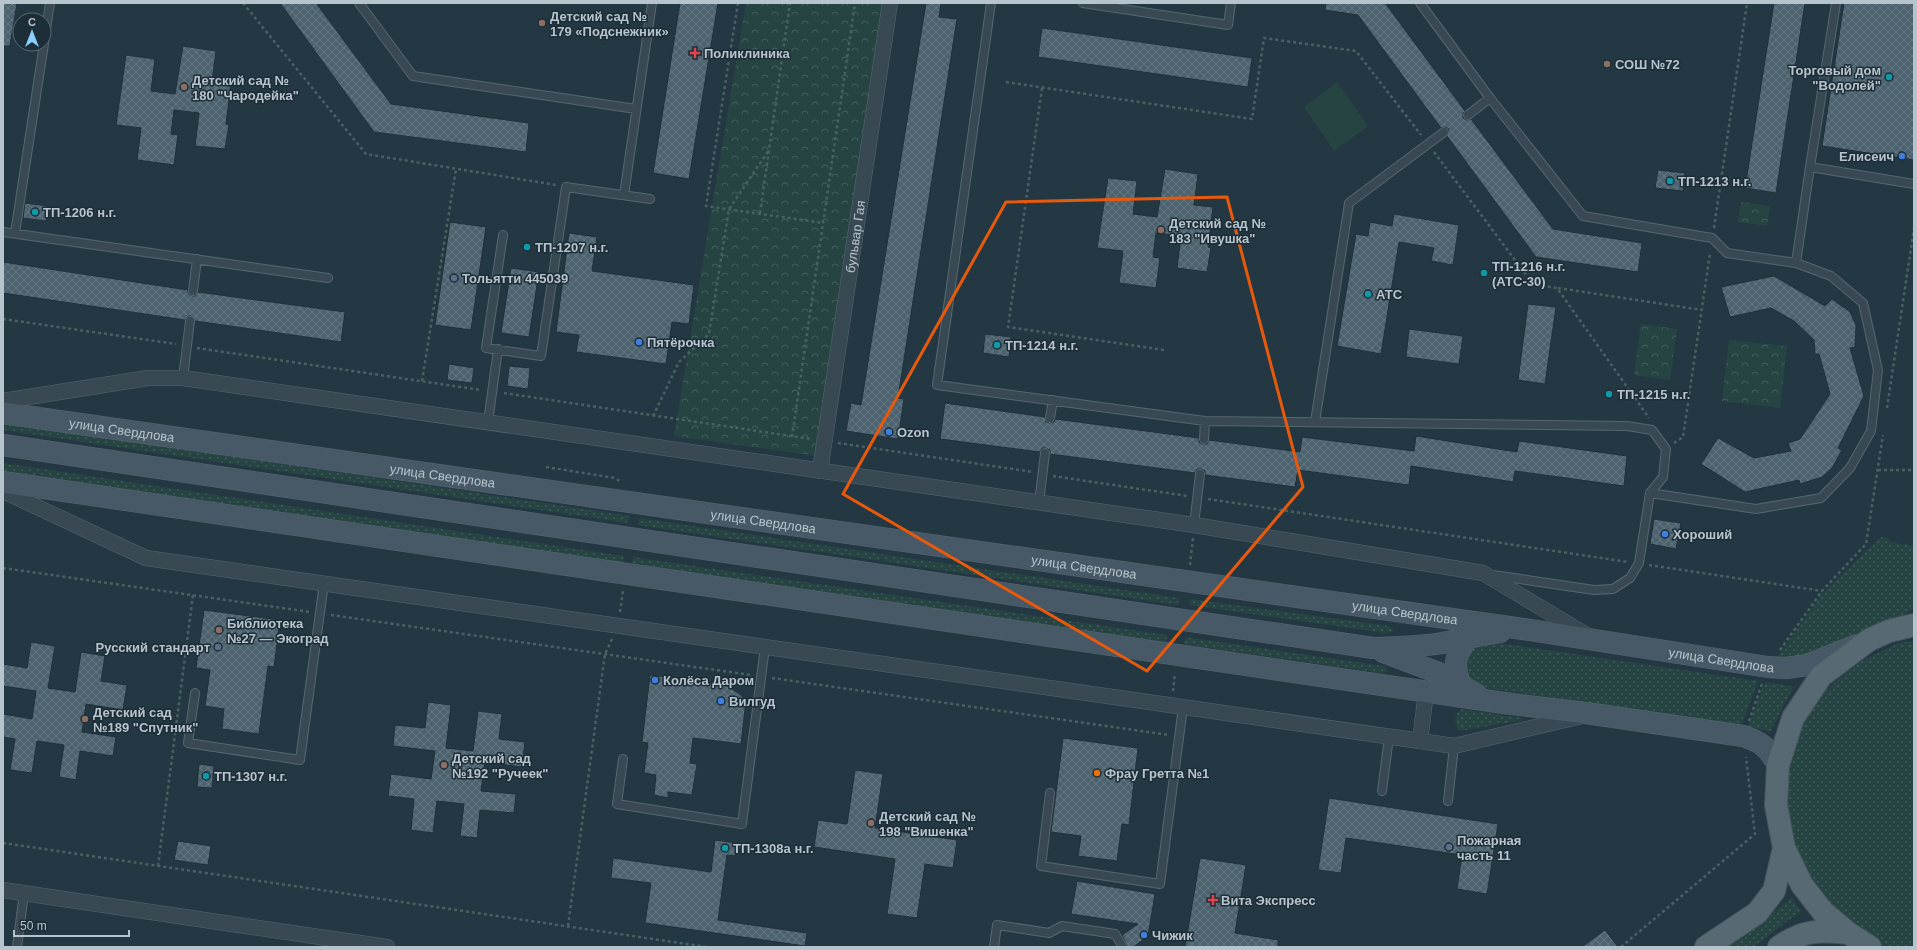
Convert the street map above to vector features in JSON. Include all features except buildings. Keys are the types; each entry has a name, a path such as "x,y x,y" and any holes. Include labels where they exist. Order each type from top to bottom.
{"main road":[{"name":"улица Свердлова","path":"3,413 1523,629 1768,667 1786,668 1807,666 1868,640"},
{"name":"улица Свердлова","path":"3,445 1373,648 1414,646 1468,639 1482,634 1523,629"},
{"name":"улица Свердлова","path":"3,482 1426,692 1743,736 1758,741 1770,751 1778,765"},
{"path":"1870,947 1848,933 1823,912 1802,885 1784,848 1776,806 1778,765 1793,718 1821,676 1868,640 1914,618"},
{"path":"1889,631 1914,625"},
{"path":"1461,686 1456,675 1456,660 1459,649 1468,639"},
{"name":"улица Свердлова","path":"1373,648 1439,673 1473,693 1504,703"},
{"path":"1707,946 1757,913 1774,891 1784,848"},
{"path":"1778,947 1803,933 1827,931 1848,933"}],"street":[{"name":"бульвар Гая","path":"820,471 890,3"},
{"path":"3,401 148,378 183,378 1194,526 1482,573 1598,641"},
{"path":"3,491 146,558 1454,746 1593,714"},
{"path":"1420,741 1426,692"},
{"path":"3,890 388,947"}],"lane":[{"path":"359,3 413,76 636,109"},
{"path":"624,195 652,3"},
{"path":"991,3 937,385 1205,421 1627,426 1652,430 1666,449 1663,476 1650,493 1639,563 1630,578 1613,589 1594,590 1482,573"},
{"path":"1083,3 1131,6 1228,25 1231,3"},
{"path":"1420,3 1490,98 1583,216 1712,238 1727,254 1796,264 1831,276 1863,304 1878,370 1871,431 1850,468 1821,498 1756,509 1650,493"},
{"path":"1796,264 1836,3"},
{"path":"15,234 43,52"},
{"path":"1468,115 1490,98"},
{"path":"1315,422 1349,203 1444,132"},
{"path":"1810,167 1914,184"},
{"path":"503,234 486,348 541,356 566,187 650,199"},
{"path":"3,232 328,278"},
{"path":"193,291 197,259"},
{"path":"183,378 190,321"},
{"path":"488,422 498,349"},
{"path":"1050,418 1053,400"},
{"path":"1204,439 1205,421"},
{"path":"1039,503 1045,453"},
{"path":"1194,526 1200,474"},
{"path":"194,693 188,743 300,760 324,583"},
{"path":"623,759 617,804 742,824 764,647"},
{"path":"1050,793 1041,866 1160,884 1180,736 1177,706"},
{"path":"1382,791 1390,737"},
{"path":"1448,801 1454,746"},
{"path":"16,947 24,893"},
{"path":"994,947 997,925 1049,933 1062,926 1115,934 1123,947"}],"path":[{"path":"243,3 366,154 566,187"},
{"path":"738,3 706,206 760,213 823,224"},
{"path":"760,213 790,3"},
{"path":"792,436 855,3"},
{"path":"1006,82 1252,119 1264,38 1356,51 1533,284 1702,310"},
{"path":"1042,88 1008,327 1164,350"},
{"path":"653,416 679,362 709,334 729,209 769,150"},
{"path":"422,381 456,169"},
{"path":"1886,415 1914,228"},
{"path":"1557,288 1648,415 1652,430"},
{"path":"3,318 1822,591"},
{"path":"1621,947 1755,834 1743,736 1768,667 1822,591 1866,544 1883,431"},
{"path":"546,466 615,478 626,486"},
{"path":"1878,470 1914,470"},
{"path":"1190,572 1194,526"},
{"path":"3,568 1180,736"},
{"path":"158,866 193,595"},
{"path":"568,926 605,654"},
{"path":"1175,671 1177,706"},
{"path":"3,843 707,947"}],"highlighted area":[{"path":"1227,197 1303,487 1147,671 843,494 1006,202"}],"green space":[{"path":"746,3 884,3 818,456 674,436"},
{"path":"1337,82 1368,126 1334,151 1304,107"},
{"path":"1741,202 1770,206 1767,226 1738,222"},
{"path":"1641,324 1677,329 1670,380 1634,375"},
{"path":"1729,340 1787,346 1780,408 1722,401"},
{"path":"3,422 630,516 628,523 3,430"},
{"path":"3,463 624,556 623,563 3,471"},
{"path":"639,518 1179,598 1178,605 638,525"},
{"path":"1881,537 1888,538 1891,542 1914,546 1914,607 1889,624 1836,650 1813,655 1775,660 1824,592"},
{"path":"633,557 1167,635 1166,642 632,565"},
{"path":"1190,599 1389,626 1393,629 1392,632 1387,633 1189,605"},
{"path":"1185,637 1384,666 1387,669 1387,672 1382,673 1184,644"},
{"path":"1485,641 1758,681 1741,726 1472,686 1461,661 1463,653"},
{"path":"1914,641 1914,947 1885,947 1845,924 1812,889 1790,846 1783,799 1790,751 1813,704 1850,667 1898,643"},
{"path":"1765,682 1794,687 1771,731 1748,727"},
{"path":"1461,709 1523,718 1523,720 1460,731 1456,726 1455,720"},
{"path":"1792,898 1801,911 1753,947 1726,947"}],"place":[{"name":"Детский сад № 179 «Подснежник»","path":"542,23"},
{"name":"Поликлиника","path":"695,53"},
{"name":"СОШ №72","path":"1607,64"},
{"name":"Торговый дом \"Водолей\"","path":"1889,77"},
{"name":"Детский сад № 180 \"Чародейка\"","path":"184,87"},
{"name":"Елисеич","path":"1902,156"},
{"name":"ТП-1213 н.г.","path":"1670,181"},
{"name":"ТП-1206 н.г.","path":"35,212"},
{"name":"Детский сад № 183 \"Ивушка\"","path":"1161,230"},
{"name":"ТП-1207 н.г.","path":"527,247"},
{"name":"ТП-1216 н.г. (АТС-30)","path":"1484,273"},
{"name":"Тольятти 445039","path":"454,278"},
{"name":"АТС","path":"1368,294"},
{"name":"Пятёрочка","path":"639,342"},
{"name":"ТП-1214 н.г.","path":"997,345"},
{"name":"ТП-1215 н.г.","path":"1609,394"},
{"name":"Ozon","path":"889,432"},
{"name":"Хороший","path":"1665,534"},
{"name":"Библиотека №27 — Экоград","path":"219,630"},
{"name":"Русский стандарт","path":"218,647"},
{"name":"Колёса Даром","path":"655,680"},
{"name":"Вилгуд","path":"721,701"},
{"name":"Детский сад №189 \"Спутник\"","path":"85,719"},
{"name":"Детский сад №192 \"Ручеек\"","path":"444,765"},
{"name":"Фрау Гретта №1","path":"1097,773"},
{"name":"ТП-1307 н.г.","path":"206,776"},
{"name":"Детский сад № 198 \"Вишенка\"","path":"871,823"},
{"name":"Пожарная часть 11","path":"1449,847"},
{"name":"ТП-1308а н.г.","path":"725,848"},
{"name":"Вита Экспресс","path":"1213,900"},
{"name":"Чижик","path":"1144,935"}]}
